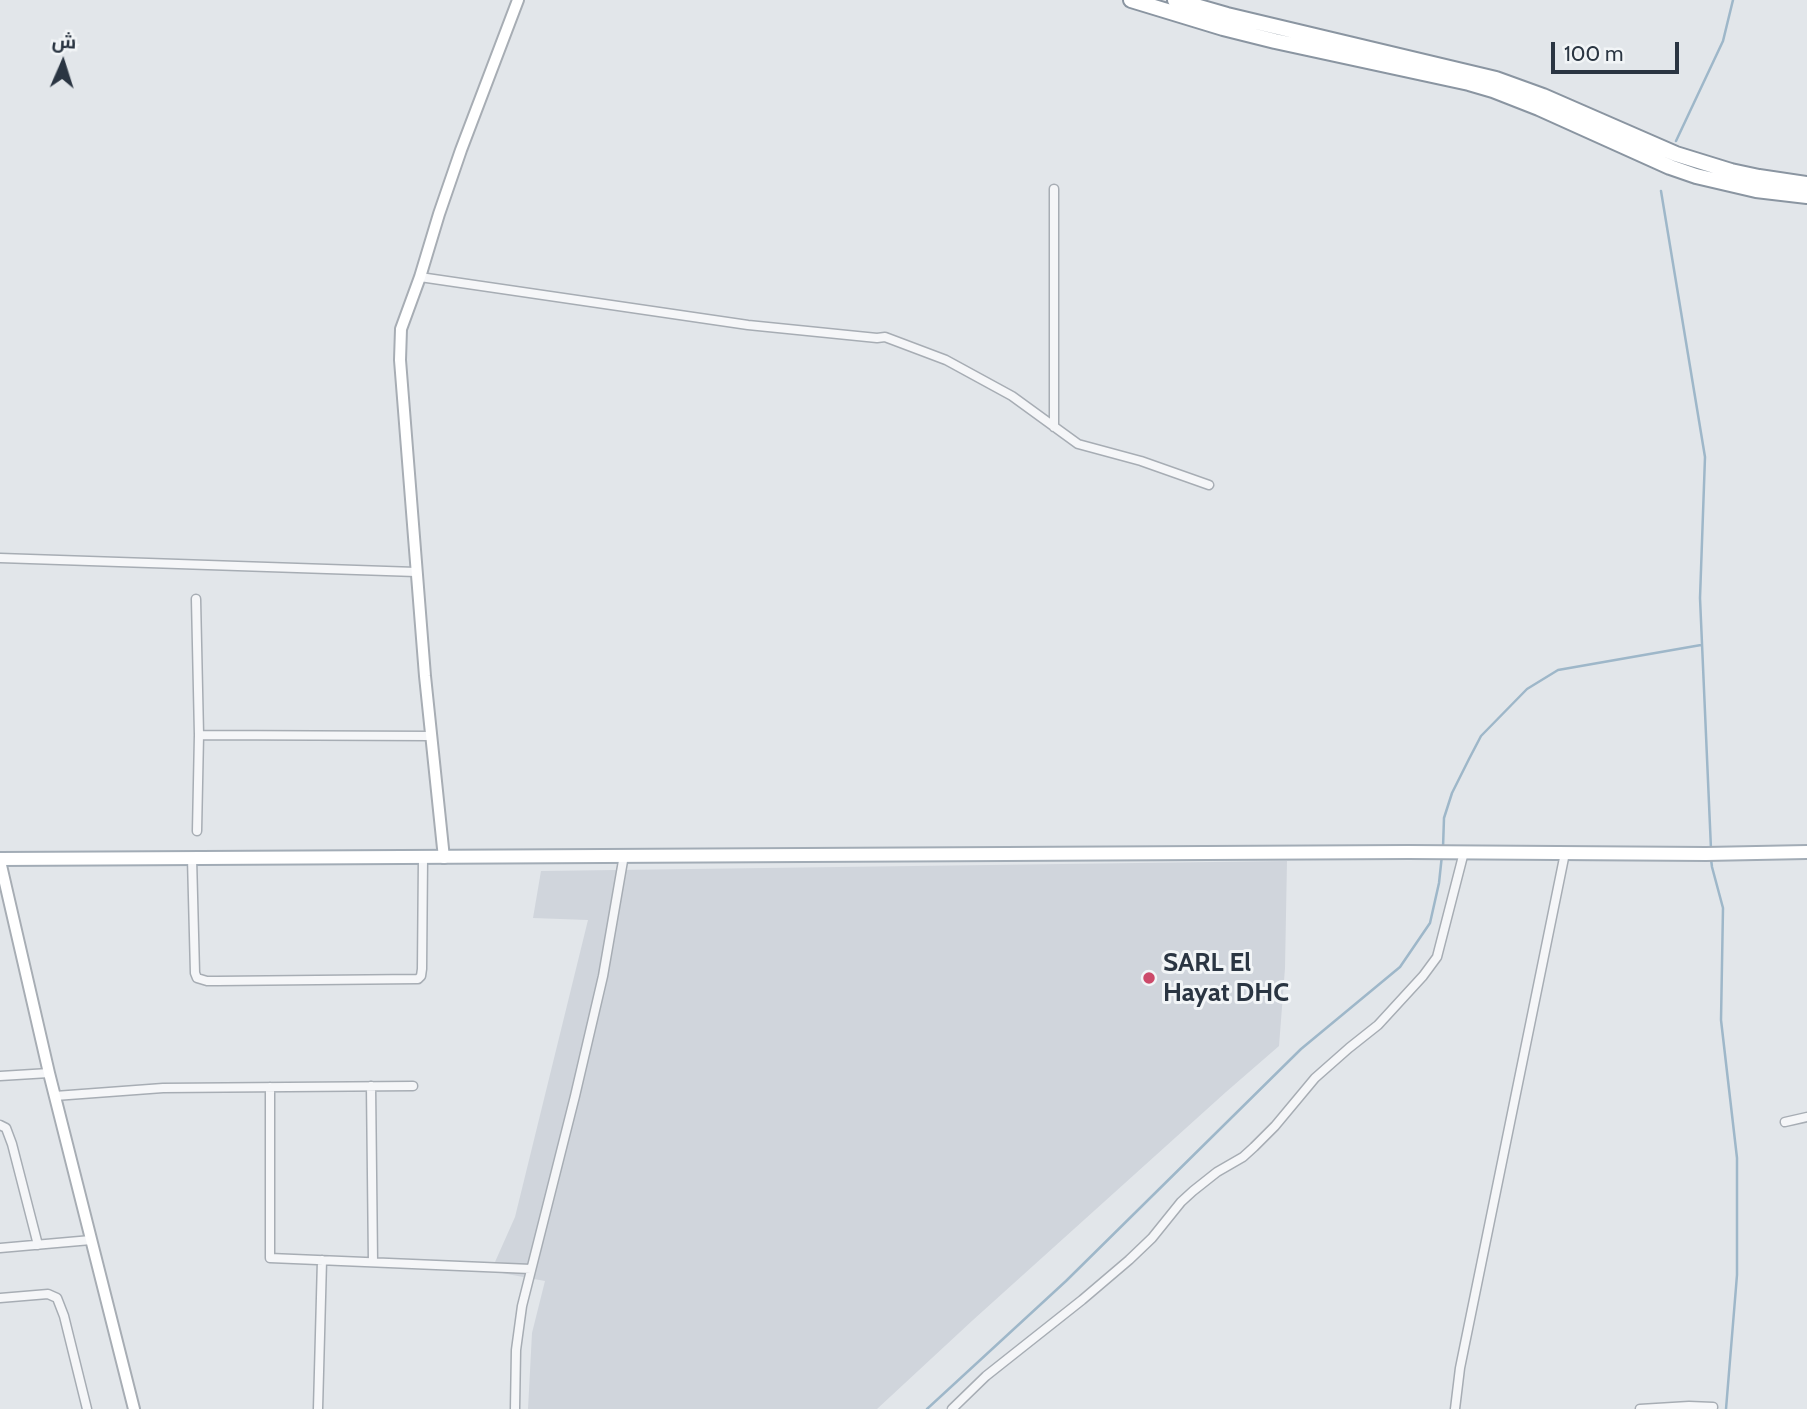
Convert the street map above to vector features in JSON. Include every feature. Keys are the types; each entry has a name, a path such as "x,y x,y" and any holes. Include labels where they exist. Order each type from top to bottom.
{"highway":[{"path":"1131,0 1249,34 1469,83 1539,108 1683,171 1726,184 1807,196"},
{"path":"1175,0 1254,22 1496,79 1543,96 1676,154 1731,171 1807,184"}],"main road":[{"path":"444,858 416,572 400,360 401,329 461,150 518,0"},
{"path":"135,1409 49,1073 0,860 624,855 1807,852"}],"street":[{"path":"1054,427 1055,189"},
{"path":"420,276 748,325 885,337 946,360 1012,396 1078,444 1141,461 1209,485"},
{"path":"0,558 416,572"},
{"path":"196,599 199,735 197,831"},
{"path":"199,735 431,736"},
{"path":"952,1409 986,1376 1129,1260 1193,1191 1254,1147 1315,1079 1378,1025 1408,993 1437,957 1464,852"},
{"path":"1455,1409 1460,1368 1565,853"},
{"path":"516,1409 516,1350 522,1306 603,976 624,855"},
{"path":"192,858 195,974 197,978 207,981 418,979 422,969 423,858"},
{"path":"0,1076 49,1073"},
{"path":"371,1086 373,1262"},
{"path":"55,1096 163,1088 413,1086"},
{"path":"270,1087 270,1258 531,1269"},
{"path":"1785,1122 1807,1117"},
{"path":"0,1125 6,1128 12,1144 38,1245"},
{"path":"0,1248 92,1240"},
{"path":"318,1409 322,1260"},
{"path":"0,1298 48,1294 57,1298 87,1409"},
{"path":"1640,1409 1713,1407"}],"shaded area":[{"path":"1287,861 1285,968 1279,1046 877,1409 528,1409 532,1333 545,1281 491,1271 515,1217 588,920 533,918 541,871"}],"waterway":[{"path":"1676,141 1723,41 1733,0"},
{"path":"1661,191 1705,457 1700,598 1711,849"},
{"path":"1443,848 1444,818 1452,793 1481,736 1527,689 1558,670 1701,645"},
{"path":"927,1409 1066,1281 1301,1049 1400,967 1430,923 1442,855"},
{"path":"1711,859 1723,908 1721,1020 1737,1158 1737,1275 1726,1409"}],"place":[{"name":"SARL El Hayat DHC","path":"1149,978"}]}
